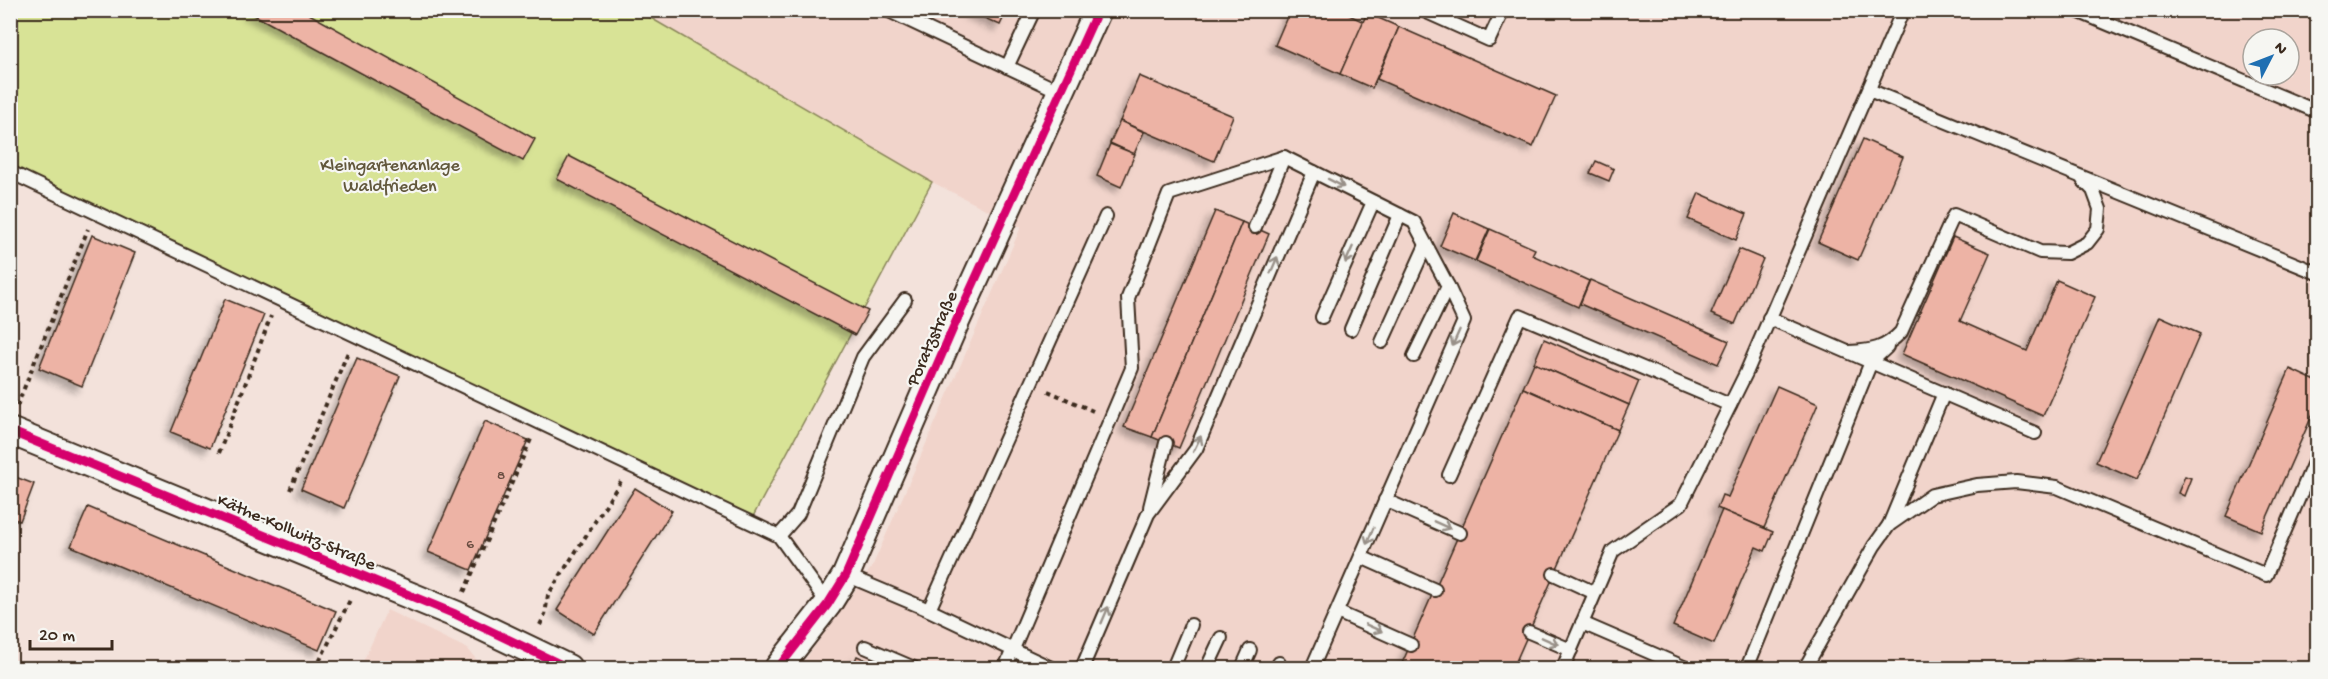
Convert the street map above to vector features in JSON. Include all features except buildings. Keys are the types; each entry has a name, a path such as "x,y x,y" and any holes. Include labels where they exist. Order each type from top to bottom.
{"street":[{"name":"Poratzstraße","path":"778,669 828,604 846,574 954,326 1098,10"},
{"name":"Käthe-Kollwitz-Straße","path":"13,422 362,576 455,614 568,669"}],"lane":[{"path":"887,10 1061,92"},
{"path":"1007,67 1034,10"},
{"path":"1422,10 1489,40 1503,10"},
{"path":"1563,669 1613,551 1682,504 1769,318 1903,10"},
{"path":"2075,10 2318,112"},
{"path":"1869,90 2315,272"},
{"path":"1255,227 1284,157"},
{"path":"1005,669 1132,368 1128,298 1169,194 1284,157 1414,222 1464,321 1312,669"},
{"path":"10,172 779,536 828,604"},
{"path":"1148,514 1196,449 1314,172"},
{"path":"1746,669 1871,362 1901,332 1954,215 2040,252 2067,253 2087,243 2098,229 2100,209 2093,190 2080,176"},
{"path":"1322,316 1373,202"},
{"path":"1351,329 1400,215"},
{"path":"929,610 1106,216"},
{"path":"1382,342 1426,245"},
{"path":"1414,356 1448,286"},
{"path":"779,536 798,514 863,357 904,300"},
{"path":"1449,475 1520,316 1730,405"},
{"path":"1769,318 2035,433"},
{"path":"1849,352 1866,352 1891,343"},
{"path":"1805,669 1888,525 1944,393"},
{"path":"1082,669 1148,514 1166,442"},
{"path":"1888,525 1932,495 1977,485 2016,482 2057,487 2266,575 2318,453"},
{"path":"1385,500 1460,533"},
{"path":"1360,557 1435,590"},
{"path":"846,574 929,610 1051,669"},
{"path":"1554,574 1595,593"},
{"path":"1336,612 1411,645"},
{"path":"1582,623 1686,669"},
{"path":"1173,669 1191,625"},
{"path":"1529,632 1571,650"},
{"path":"1208,669 1221,638"},
{"path":"865,647 914,669"},
{"path":"1242,669 1250,650"},
{"path":"2065,669 2080,665 2096,669"}],"path":[{"path":"13,422 95,212"},
{"path":"219,453 278,299"},
{"path":"290,490 355,335"},
{"path":"1031,383 1111,418"},
{"path":"455,614 538,422"},
{"path":"527,648 545,615 548,595 631,466"},
{"path":"320,669 317,666 362,576"}],"shaded area":[{"path":"637,11 2317,11 2317,668 799,668 872,567 1021,227 932,182"},
{"path":"387,610 468,649 483,668 360,668"}],"green space":[{"name":"Kleingartenanlage Waldfrieden","path":"637,10 932,182 750,522 11,175 11,11"}],"cycle path":[{"path":"778,668 828,604 846,575 954,326 1098,10"},
{"path":"10,431 455,614 568,668"}]}
